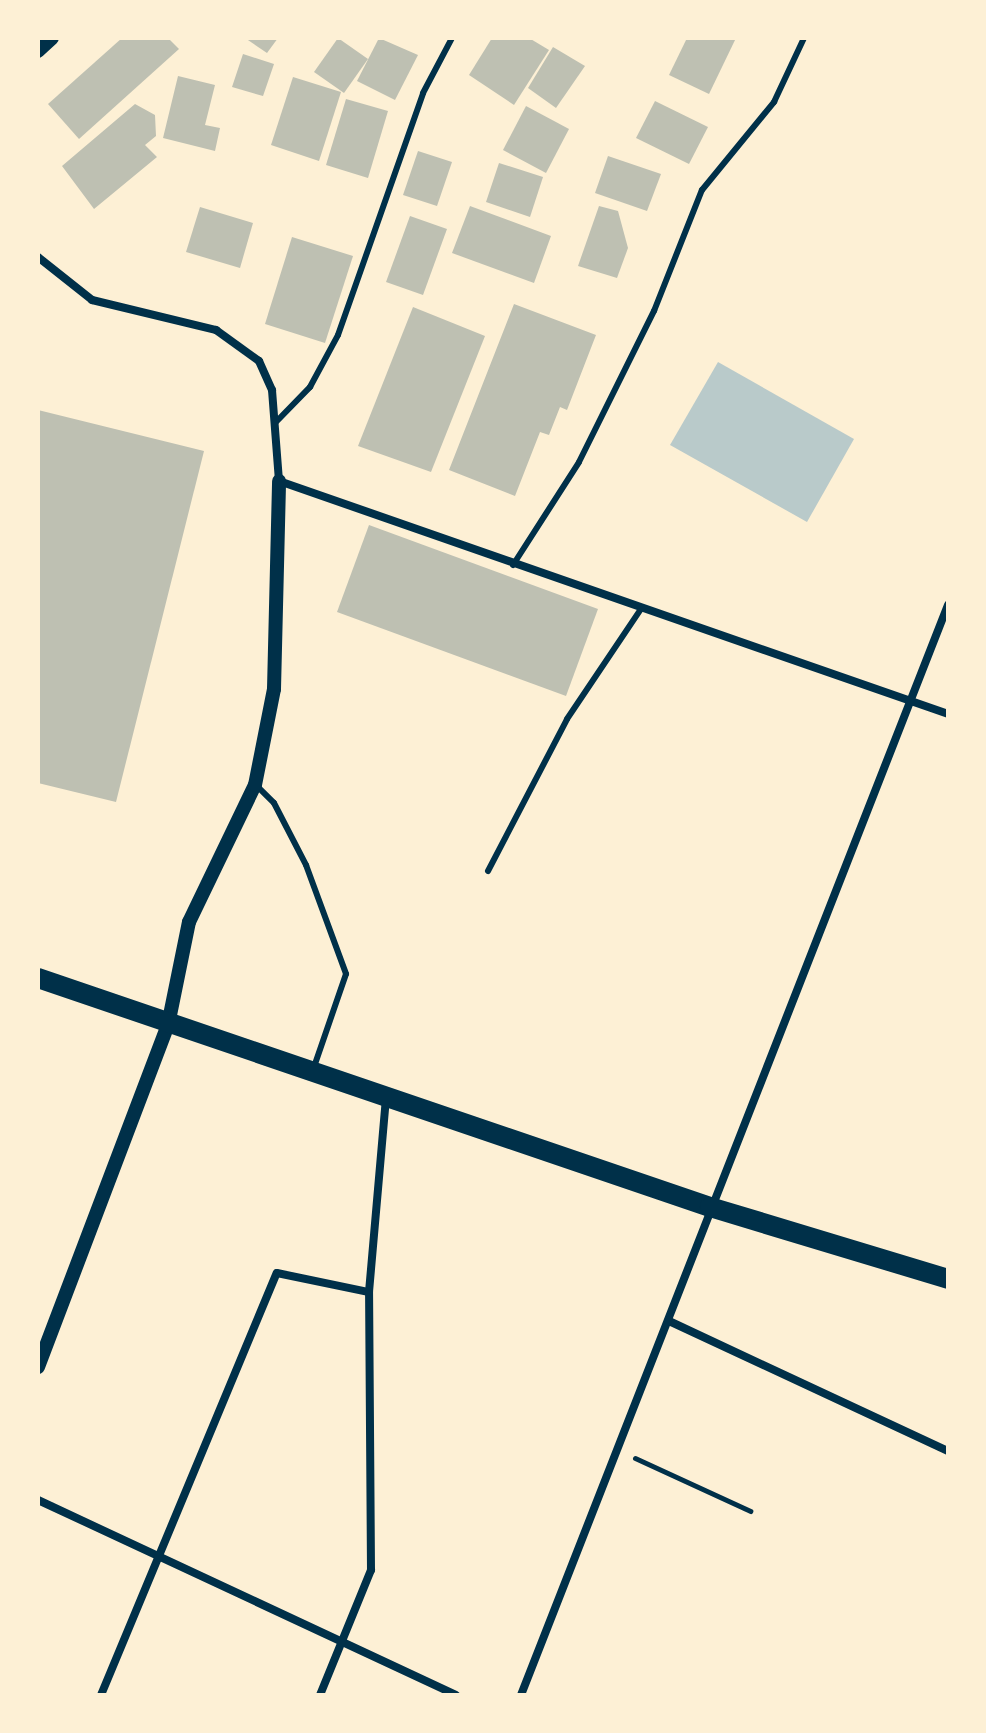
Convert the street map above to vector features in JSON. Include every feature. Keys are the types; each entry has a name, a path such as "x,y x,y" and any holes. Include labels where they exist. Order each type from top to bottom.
{"main road":[{"path":"38,978 168,1025 710,1207 948,1279"}],"street":[{"path":"38,51 52,38"},
{"path":"38,257 92,300 216,330 239,343 259,361 276,422 279,481 274,689 255,785 189,922 168,1025 38,1365"},
{"path":"279,481 908,706 948,714"},
{"path":"521,1695 948,605"},
{"path":"320,1695 371,1570 369,1292 386,1098"},
{"path":"101,1695 277,1273 369,1292"},
{"path":"669,1321 948,1451"},
{"path":"38,1500 344,1640 456,1695"}],"lane":[{"path":"276,422 310,387 338,335 423,93 452,38"},
{"path":"513,565 579,462 654,311 702,190 774,102 804,38"},
{"path":"488,871 567,719 641,609"},
{"path":"255,785 274,803 306,865 346,974 312,1073"}],"path":[{"path":"616,1449 750,1511"}],"shaded area":[{"path":"718,362 854,439 807,522 670,445"}],"building":[{"path":"122,38 168,38 179,49 79,139 48,104"},
{"path":"245,38 278,38 267,53"},
{"path":"338,38 368,59 344,93 314,72"},
{"path":"379,38 418,55 395,100 357,81"},
{"path":"492,38 529,38 549,50 514,105 469,75"},
{"path":"687,38 736,38 709,94 669,75"},
{"path":"553,47 585,66 556,108 528,88"},
{"path":"243,54 274,64 263,96 232,87"},
{"path":"178,76 215,85 205,125 220,128 215,151 163,138"},
{"path":"293,77 341,92 319,161 271,145"},
{"path":"346,99 388,111 368,178 326,165"},
{"path":"655,101 708,127 689,164 636,138"},
{"path":"135,104 155,115 156,136 145,145 157,157 94,209 62,166"},
{"path":"526,106 569,129 546,173 503,150"},
{"path":"418,151 452,162 437,206 403,195"},
{"path":"608,156 661,174 647,211 595,193"},
{"path":"499,163 543,177 530,217 486,202"},
{"path":"470,206 551,236 534,283 452,253"},
{"path":"599,206 618,211 628,248 617,278 578,266"},
{"path":"200,207 253,223 240,268 186,252"},
{"path":"410,216 447,229 423,295 386,282"},
{"path":"292,237 353,256 325,343 265,324"},
{"path":"514,304 596,335 567,410 560,407 549,435 540,432 515,496 449,470"},
{"path":"413,307 485,336 431,472 358,446"},
{"path":"38,410 204,451 116,802 38,783"},
{"path":"369,525 598,609 566,696 337,612"}]}
